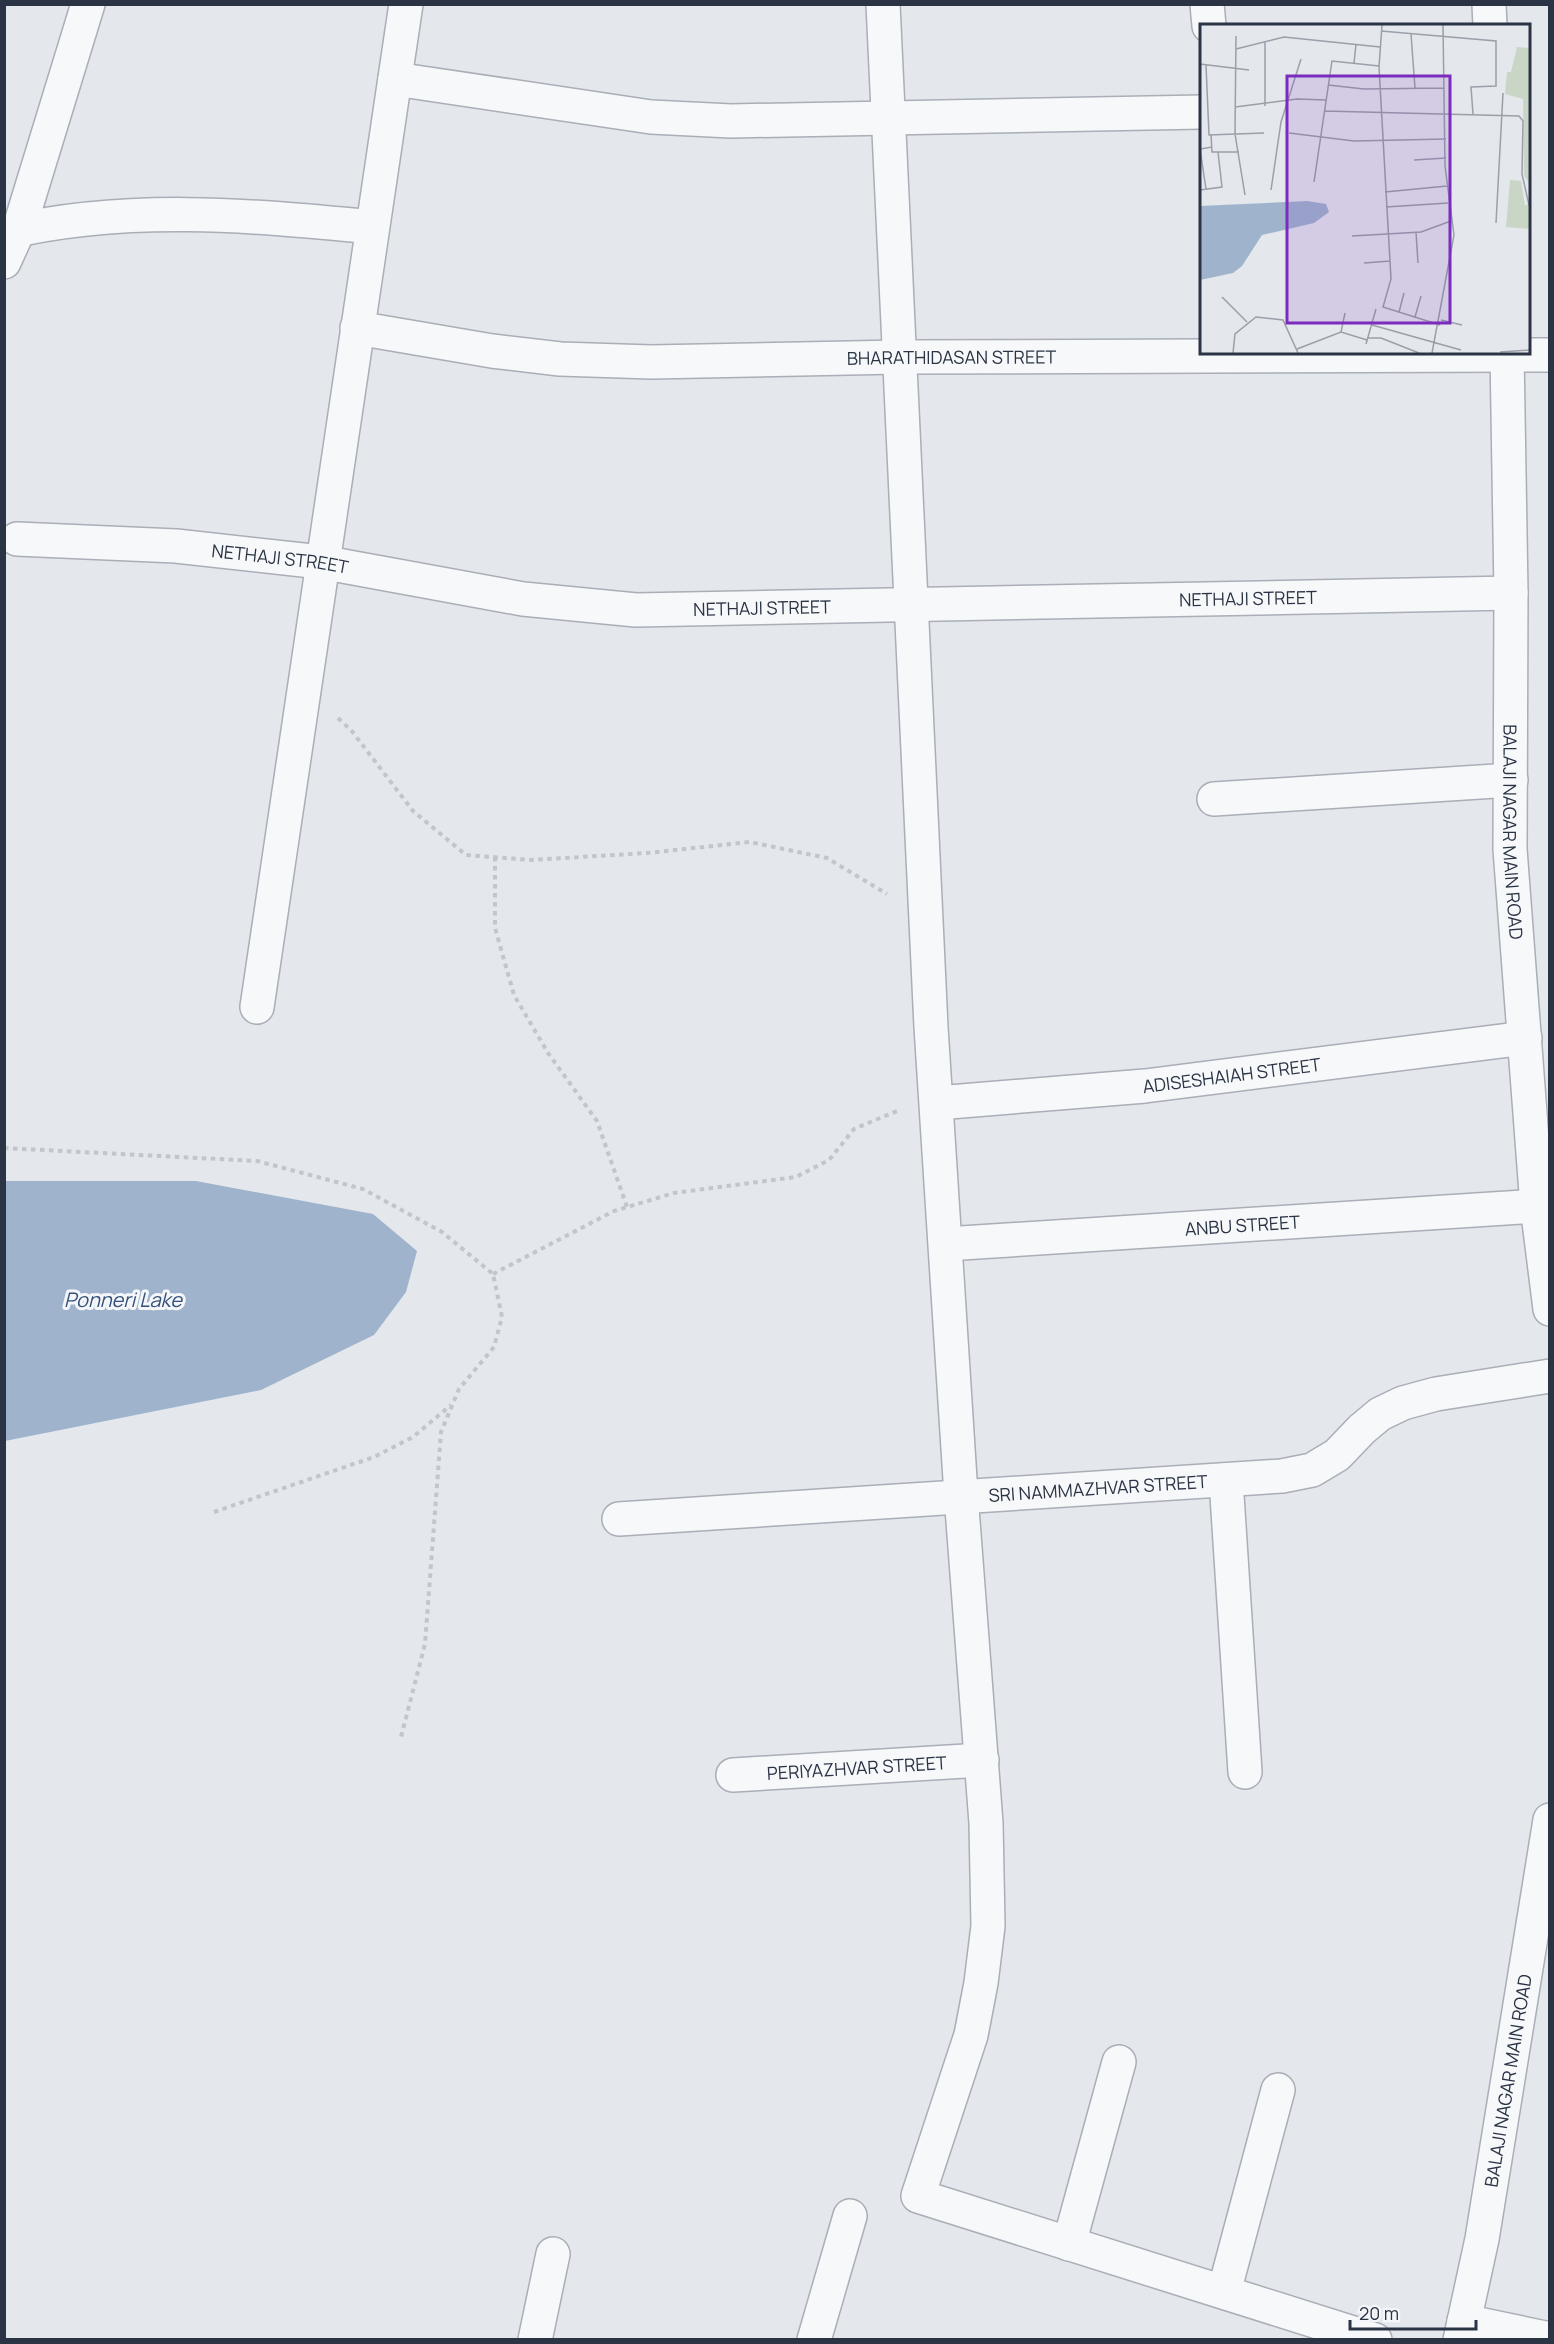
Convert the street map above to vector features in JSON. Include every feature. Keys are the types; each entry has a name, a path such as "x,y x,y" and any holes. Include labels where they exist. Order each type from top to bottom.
{"street":[{"path":"4,262 12,231 88,4"},
{"path":"257,1008 321,562 406,4"},
{"path":"883,4 937,1103 961,1495 986,1823 988,1926 981,1983 971,2035 918,2196 1375,2340"},
{"path":"1207,4 1209,24"},
{"path":"1488,4 1490,24"},
{"path":"395,79 651,117 731,121 1200,112"},
{"path":"12,231 94,218 167,213 242,214 372,227"},
{"name":"BHARATHIDASAN STREET","path":"357,328 492,351 560,359 738,362 899,357 1550,355"},
{"name":"BALAJI NAGAR MAIN ROAD","path":"1507,354 1511,593 1510,849 1537,1206 1550,1309"},
{"name":"NETHAJI STREET","path":"17,539 177,546 321,562 523,599 636,610 1511,593"},
{"path":"1214,799 1511,780"},
{"name":"ADISESHAIAH STREET","path":"937,1103 1145,1086 1525,1038"},
{"name":"ANBU STREET","path":"946,1244 1537,1206"},
{"name":"SRI NAMMAZHVAR STREET","path":"619,1519 961,1495 1282,1476 1312,1470 1337,1455 1380,1414 1403,1403 1436,1394 1550,1376"},
{"path":"1226,1480 1245,1772"},
{"name":"PERIYAZHVAR STREET","path":"734,1775 982,1760"},
{"name":"BALAJI NAGAR MAIN ROAD","path":"1462,2330 1490,2193 1550,1820"},
{"path":"1069,2244 1119,2062"},
{"path":"1224,2292 1278,2090"},
{"path":"814,2340 850,2216"},
{"path":"535,2340 553,2254"},
{"path":"1462,2330 1550,2339"}],"path":[{"path":"303,688 351,730 413,811 466,855 531,860 647,853 750,842 827,858 927,918"},
{"path":"495,857 495,928 514,995 548,1053 597,1121 627,1208"},
{"path":"493,1274 614,1211 674,1193 796,1177 829,1160 855,1129 889,1113 937,1103"},
{"path":"4,1148 257,1161 363,1190 442,1233 493,1274 502,1317 494,1347 459,1389 441,1432 425,1644 401,1737"},
{"path":"214,1512 374,1458 413,1437 454,1403"}],"water":[{"name":"Ponneri Lake","path":"5,1181 196,1181 373,1214 417,1251 406,1292 374,1335 261,1390 5,1441"}]}
